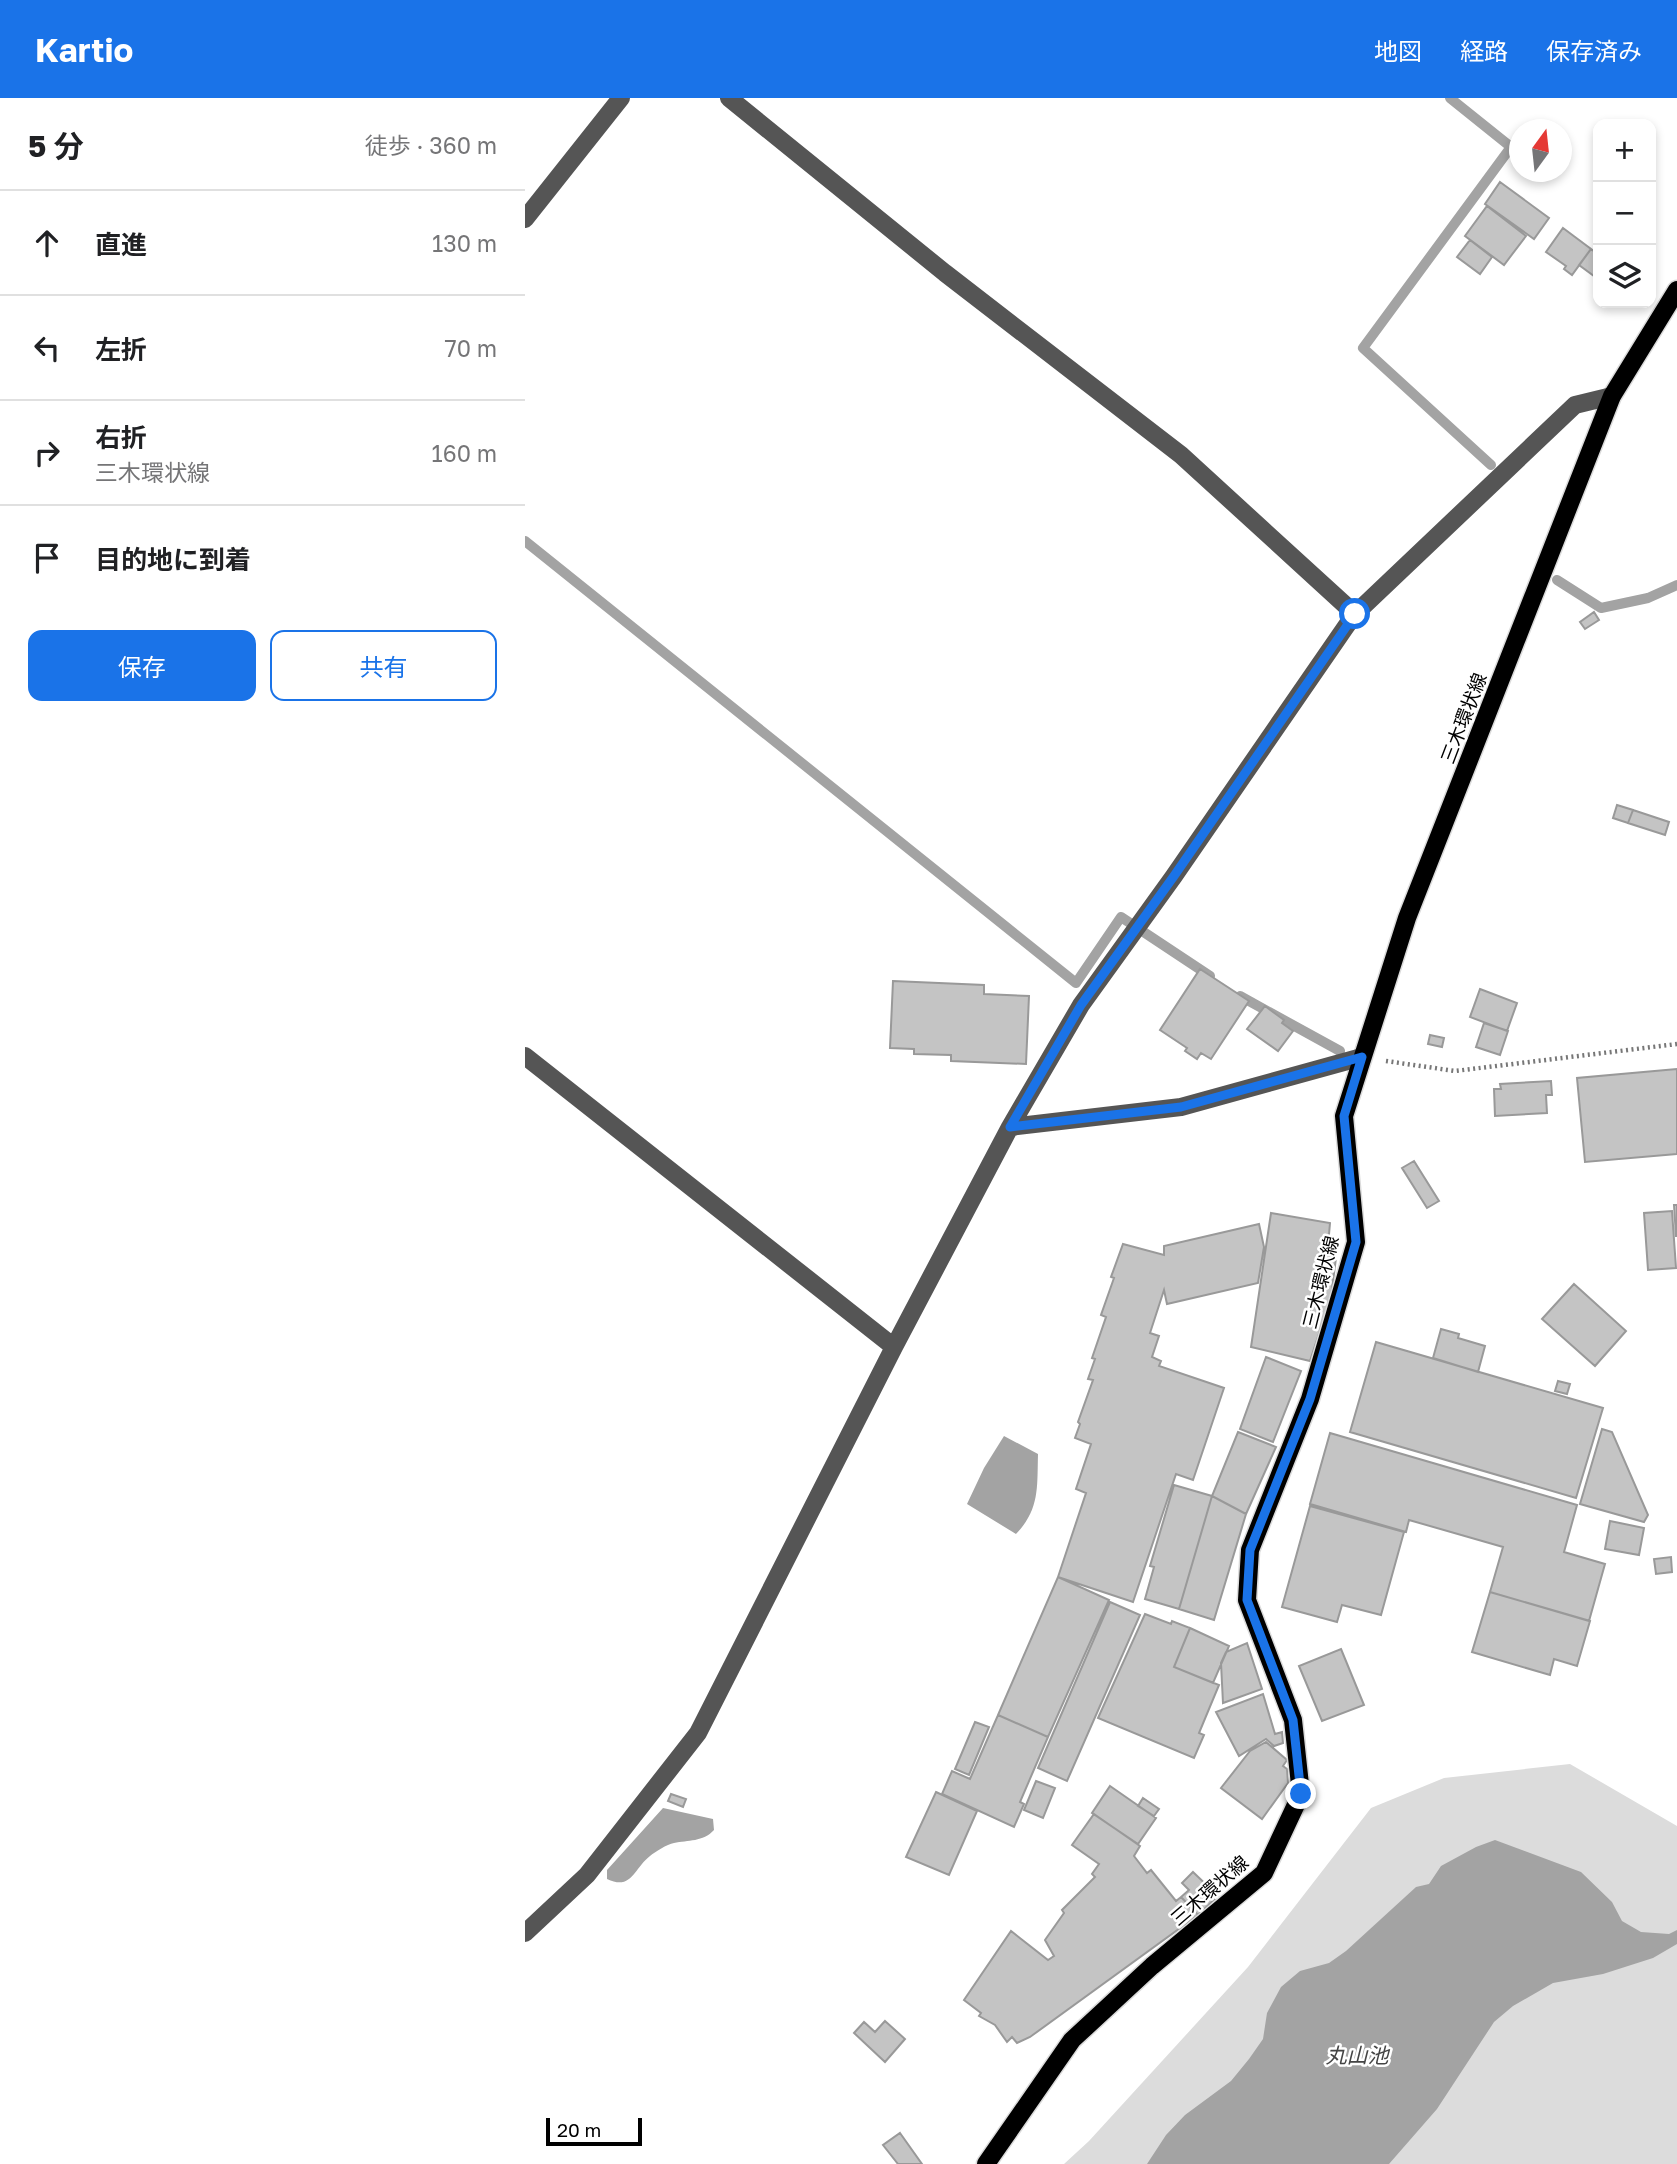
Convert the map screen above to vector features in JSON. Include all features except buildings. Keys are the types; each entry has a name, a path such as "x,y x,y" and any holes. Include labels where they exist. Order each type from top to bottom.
{"main road":[{"name":"三木環状線","path":"986,2164 1072,2040 1152,1966 1264,1873 1301,1794 1293,1720 1247,1600 1250,1550 1310,1399 1356,1242 1344,1116 1407,919 1612,396 1671,316 1677,290"}],"street":[{"path":"525,219 621,98"},
{"path":"729,98 945,273 1181,455 1355,614"},
{"path":"525,1933 587,1875 698,1733 894,1347 1010,1127 1081,1005 1174,876 1355,614 1575,405 1612,396"},
{"path":"525,1056 894,1347"},
{"path":"1010,1127 1181,1107 1362,1057"}],"path":[{"path":"1362,1057 1455,1071 1677,1044"}],"shaded area":[{"path":"1570,1764 1677,1826 1677,2164 1064,2164 1089,2141 1248,1967 1371,1808 1444,1778"}],"water":[{"path":"1004,1436 1038,1454 1036,1497 1029,1516 1016,1534 967,1504 984,1468"},
{"path":"663,1808 713,1819 714,1830 700,1839 661,1848 627,1880 615,1882 607,1879 607,1870"},
{"name":"丸山池","path":"1495,1840 1581,1872 1612,1902 1622,1921 1641,1932 1669,1934 1677,1930 1677,1944 1653,1958 1603,1974 1553,1983 1513,2006 1494,2022 1437,2109 1389,2164 1147,2164 1166,2135 1185,2115 1231,2081 1249,2059 1263,2039 1267,2013 1281,1987 1300,1971 1329,1963 1346,1951 1416,1887 1429,1884 1441,1866"}],"waterway":[{"path":"1450,98 1511,147 1363,348 1491,465"},
{"path":"525,541 1076,983 1121,917 1210,976"},
{"path":"1557,580 1601,608 1648,598 1677,585"},
{"path":"1240,996 1340,1051"}],"route":[{"path":"1301,1794 1293,1720 1247,1600 1250,1550 1310,1399 1356,1242 1344,1116 1362,1057 1181,1107 1010,1127 1081,1005 1174,876 1355,614"}]}
